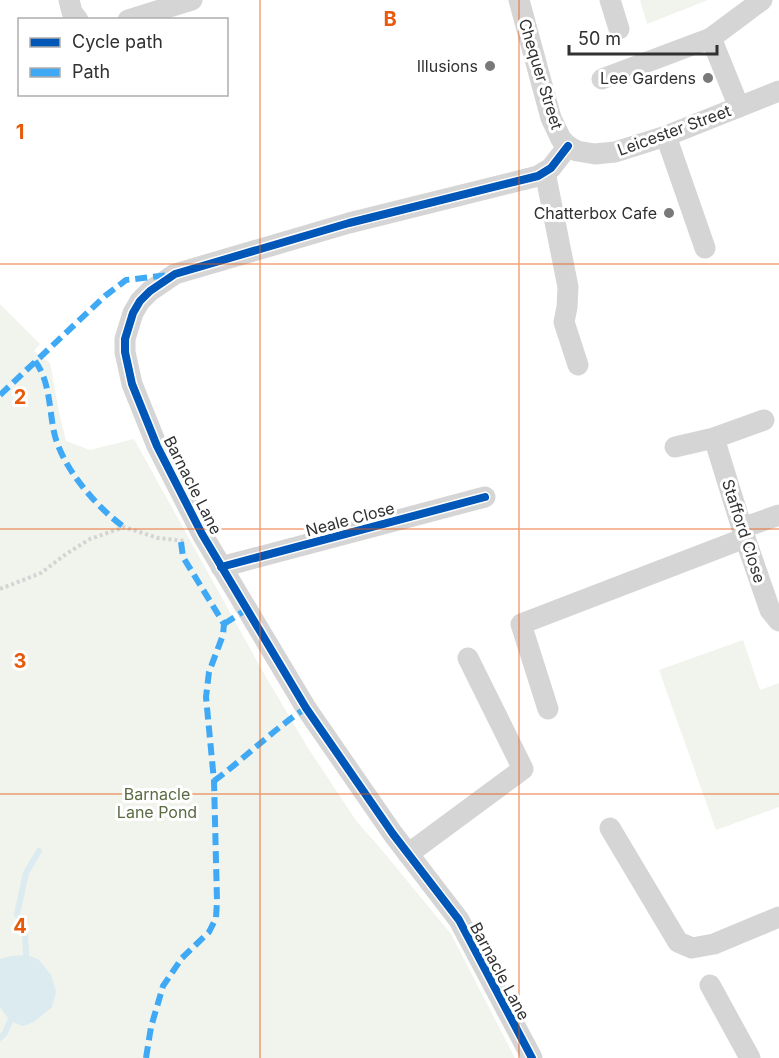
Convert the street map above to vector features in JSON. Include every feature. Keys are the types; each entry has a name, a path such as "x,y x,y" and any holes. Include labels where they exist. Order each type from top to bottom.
{"street":[{"path":"69,0 72,12 76,18"},
{"path":"134,18 192,0"},
{"name":"Chequer Street","path":"519,0 551,118 561,139 568,146"},
{"path":"610,0 619,29"},
{"path":"602,79 711,38 762,0"},
{"path":"711,38 739,107"},
{"name":"Leicester Street","path":"568,146 577,151 604,154 615,152 666,136 779,91"},
{"path":"666,136 705,248"},
{"name":"Barnacle Lane","path":"532,1058 459,920 408,854 306,708 202,534 158,446 132,384 125,339 133,313 140,301 150,291 175,274 440,198 522,180 545,172 558,161 568,146"},
{"path":"545,172 568,287 564,322 578,365"},
{"path":"675,447 714,438 764,420"},
{"name":"Stafford Close","path":"714,438 743,533 770,610 779,621"},
{"name":"Neale Close","path":"221,567 485,497"},
{"path":"548,709 521,624 743,533 779,515"},
{"path":"408,854 524,769 468,658"},
{"path":"610,828 678,942 692,948 714,944 779,917"},
{"path":"710,985 750,1058"}],"path":[{"path":"0,590 41,573 90,539 124,527 158,538 181,542 191,541 202,534"}],"green space":[{"path":"640,0 708,0 647,24"},
{"name":"Barnacle Lane Pond","path":"0,304 40,344 34,351 50,363 66,441 90,450 134,439 263,672 308,748 357,822 451,934 515,1058 0,1058"},
{"path":"743,640 760,690 779,683 779,807 716,830 659,670"}],"shaded area":[{"path":"26,955 38,959 51,975 56,992 52,1007 34,1022 23,1026 10,1021 0,1007 0,959"}],"waterway":[{"path":"26,955 25,931 17,914 26,873 39,851"},
{"path":"0,1038 10,1021"}],"marked path":[{"path":"0,395 105,296 126,280 169,275"},
{"path":"35,361 44,377 54,432 64,458 91,497 124,527"},
{"path":"146,1058 151,1027 163,986 182,958 209,932 216,918 214,781 206,697 209,672 223,635 224,624 183,557 181,542"},
{"path":"224,624 247,609"},
{"path":"214,781 306,708"}],"cycle path":[{"path":"532,1058 459,920 393,834 306,708 202,534 157,446 132,384 125,352 125,339 133,313 140,301 150,291 175,274 349,223 538,176 551,168 568,146"},
{"path":"221,567 485,497"}],"place":[{"name":"Illusions","path":"490,66"},
{"name":"Lee Gardens","path":"708,78"},
{"name":"Chatterbox Cafe","path":"669,213"}]}
